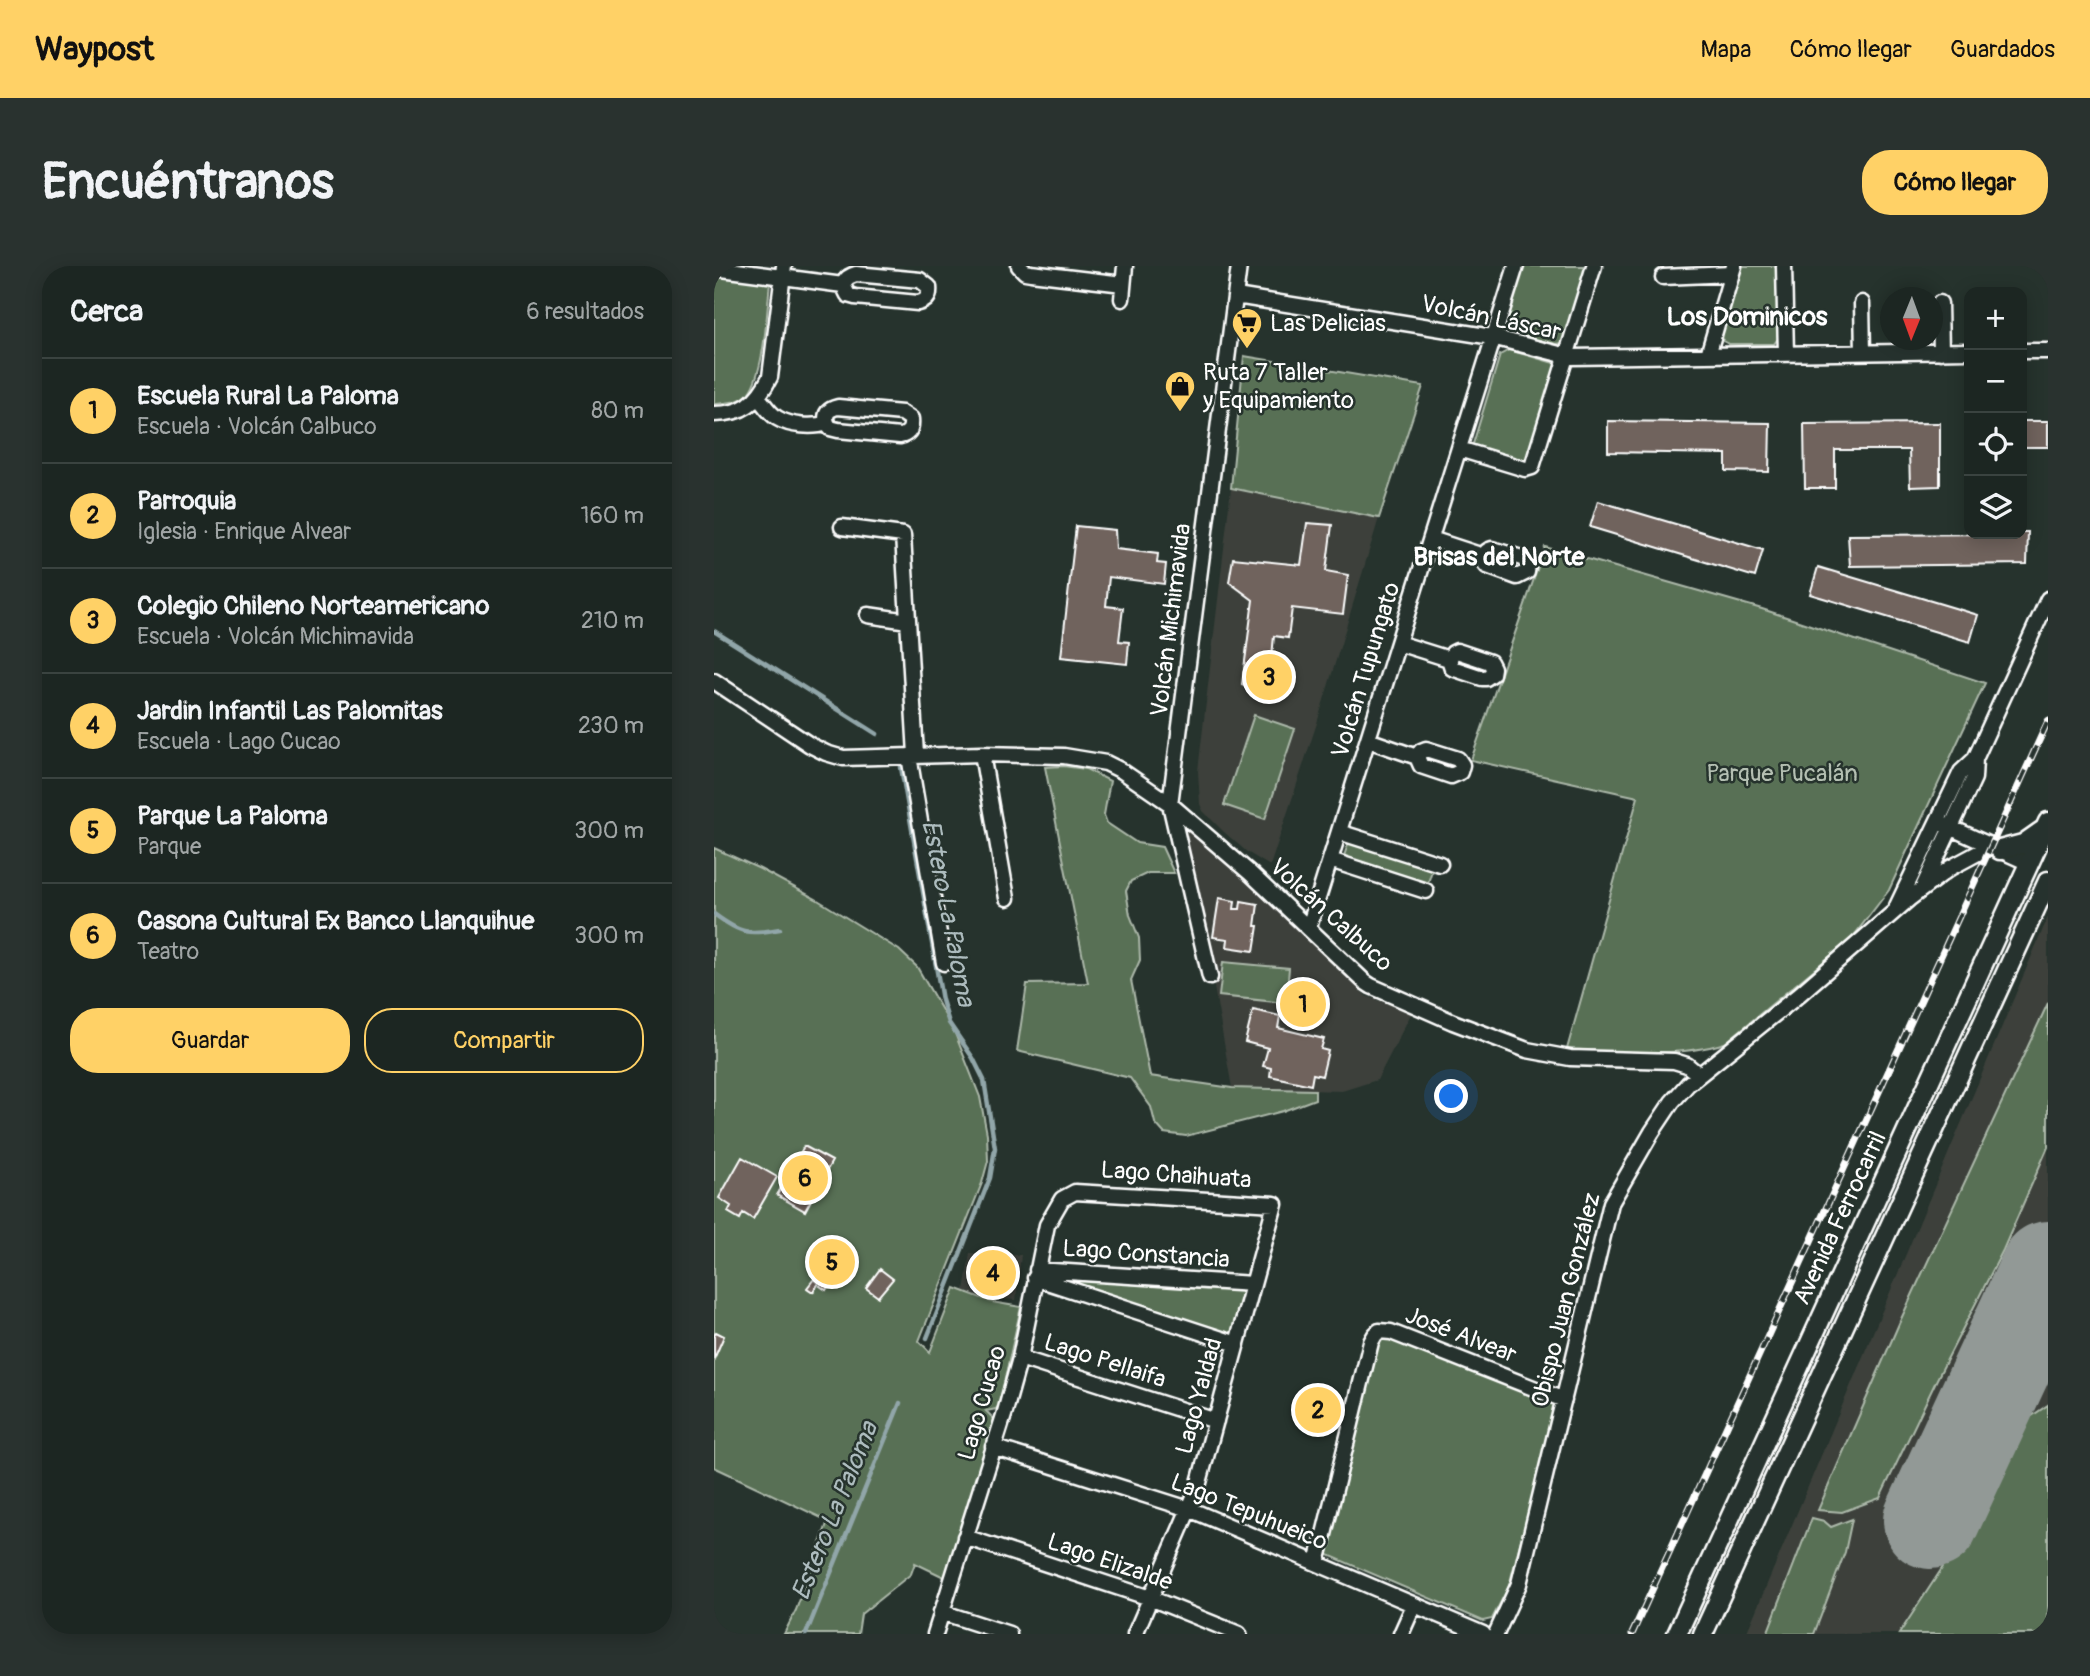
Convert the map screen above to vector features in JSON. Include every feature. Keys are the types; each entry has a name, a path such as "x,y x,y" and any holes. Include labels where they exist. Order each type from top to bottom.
{"main road":[{"path":"1996,848 2023,844 2047,825"},
{"name":"Avenida Ferrocarril","path":"1677,1634 2047,825"},
{"path":"2029,863 2048,872"},
{"name":"Avenida Ferrocarril","path":"1703,1634 2048,881"}],"street":[{"path":"1025,270 1122,292 1125,266"},
{"name":"Volcán Michimavida","path":"1210,977 1170,804 1239,266"},
{"name":"Volcán Tupungato","path":"1309,927 1516,266"},
{"path":"1459,449 1525,469 1532,467 1594,266"},
{"path":"1784,266 1786,354"},
{"path":"714,268 784,272 843,285"},
{"path":"1663,277 1732,270 1708,355"},
{"path":"714,414 741,410 758,397 770,377 784,272"},
{"path":"856,274 920,280 929,287 929,292 924,302 855,298 848,295 843,285 845,279 856,274"},
{"name":"Volcán Láscar","path":"1236,296 1493,337 1568,357 1964,351"},
{"path":"1862,303 1863,353"},
{"path":"2027,351 2048,351"},
{"path":"758,397 775,417 785,422 812,426 827,423"},
{"path":"838,407 902,413 911,419 910,430 900,436 838,430 830,428 827,423 827,412 838,407"},
{"path":"842,527 903,535 912,756 944,962"},
{"path":"1431,539 1483,556"},
{"path":"2029,863 1945,825 1974,778 1975,759 2048,599"},
{"path":"868,615 908,621"},
{"path":"1398,643 1449,659"},
{"name":"Volcán Calbuco","path":"714,681 826,753 848,758 953,753 1064,756 1097,760 1122,771 1170,804 1309,927 1365,982 1404,1001 1527,1050 1558,1057 1674,1061 1687,1065 1699,1075"},
{"path":"1368,740 1417,757"},
{"path":"982,754 1007,898"},
{"name":"Obispo Juan González","path":"1921,890 1945,825"},
{"name":"Obispo Juan González","path":"1890,916 1945,825"},
{"path":"1339,832 1440,864"},
{"name":"Obispo Juan González","path":"1496,1634 1519,1584 1614,1196 1672,1101 1699,1075 1921,890 1958,863 1996,848"},
{"path":"1330,860 1426,891"},
{"name":"Lago Chaihuata","path":"1075,1192 1275,1204"},
{"name":"Lago Cucao","path":"935,1634 1020,1358 1047,1225 1062,1199 1075,1192"},
{"name":"Lago Yaldad","path":"1135,1634 1197,1490 1275,1204"},
{"path":"1036,1274 1237,1344"},
{"name":"Lago Constancia","path":"1036,1274 1253,1284"},
{"name":"José Alvear","path":"1317,1563 1371,1342 1379,1331 1391,1332 1564,1400"},
{"name":"Lago Pellaifa","path":"1020,1358 1216,1421"},
{"name":"Lago Tepuhueico","path":"993,1447 1189,1509 1483,1634"},
{"name":"Lago Elizalde","path":"965,1537 1150,1598 1239,1634"},
{"path":"1401,1634 1414,1605"},
{"path":"941,1612 1009,1634"}],"shaded area":[{"path":"1231,488 1379,518 1317,723 1270,866 1247,852 1224,832 1203,811 1200,804 1198,771"},
{"path":"1181,824 1291,921 1366,996 1412,1012 1377,1080 1342,1091 1232,1088"},
{"path":"2048,917 2048,1634 1746,1634"},
{"path":"970,1253 1021,1255 1016,1300 979,1297 964,1291"}],"green space":[{"path":"1521,266 1590,266 1563,343 1556,344 1503,329"},
{"path":"1742,266 1778,266 1779,337 1774,344 1729,344 1723,341 1722,335"},
{"path":"714,275 770,282 764,342 752,387 746,396 739,400 714,404"},
{"path":"1509,350 1554,363 1557,368 1527,462 1473,446 1500,355"},
{"path":"1244,356 1423,386 1379,518 1231,488"},
{"name":"Parque Pucalán","path":"1545,547 1762,609 1985,683 1889,890 1852,938 1725,1043 1667,1052 1567,1049 1638,797 1471,760"},
{"path":"1254,715 1295,729 1265,819 1224,805"},
{"path":"1045,767 1086,769 1110,781 1104,815 1107,823 1137,843 1162,847 1174,873 1148,873 1131,881 1126,891 1130,915 1139,938 1140,960 1131,980 1150,1076 1232,1088 1315,1090 1315,1099 1283,1111 1186,1136 1164,1133 1155,1123 1151,1107 1130,1078 1017,1051 1027,984 1088,983"},
{"path":"1349,841 1433,867 1427,886 1343,859"},
{"path":"714,848 816,899 899,950 917,967 954,1031 980,1097 987,1134 988,1161 982,1183 919,1341 930,1352 955,1288 992,1302 1021,1307 999,1405 996,1409 986,1411 999,1424 946,1578 915,1563 911,1574 861,1614 858,1634 784,1634 796,1610 828,1521 714,1467"},
{"path":"1223,962 1289,968 1286,1003 1219,996"},
{"path":"2048,1003 2048,1147 2003,1250 1880,1498 1842,1512 1818,1510 1901,1319"},
{"path":"1055,1277 1243,1289 1230,1338 1054,1281"},
{"path":"1382,1335 1550,1399 1556,1405 1509,1586 1492,1619 1483,1621 1326,1554 1377,1339"},
{"path":"2048,1405 2048,1634 1899,1634 1960,1541 2026,1420"},
{"path":"1812,1518 1824,1521 1831,1527 1852,1519 1845,1552 1814,1634 1767,1634"}],"building":[{"path":"1608,421 1770,423 1769,472 1726,471 1726,454 1608,452"},
{"path":"2027,421 2048,421 2048,447 2027,447"},
{"path":"1940,423 1940,486 1910,487 1909,450 1835,450 1835,488 1805,488 1804,424"},
{"path":"1598,501 1763,550 1755,577 1590,527"},
{"path":"1307,523 1332,525 1326,571 1348,575 1343,614 1292,608 1288,638 1274,636 1272,657 1267,659 1264,683 1257,683 1257,690 1242,684 1253,600 1229,582 1233,558 1301,565"},
{"path":"1076,526 1115,530 1116,549 1158,554 1157,563 1166,564 1164,584 1109,577 1106,606 1123,608 1119,641 1129,642 1127,664 1061,657"},
{"path":"2028,532 2027,564 1850,566 1848,535 1964,534 1964,539 2027,539"},
{"path":"1818,567 1978,615 1970,642 1810,594"},
{"path":"1219,898 1235,901 1234,909 1240,909 1241,901 1258,904 1254,951 1227,947 1228,939 1213,937"},
{"path":"1253,1010 1280,1016 1278,1028 1324,1039 1321,1049 1328,1051 1322,1076 1313,1074 1311,1085 1270,1076 1271,1068 1263,1066 1268,1048 1245,1042"},
{"path":"804,1146 832,1161 805,1211 777,1195"},
{"path":"742,1157 777,1177 753,1219 743,1213 740,1219 728,1212 731,1206 719,1198"},
{"path":"880,1269 893,1279 878,1297 866,1288"},
{"path":"839,1275 845,1280 838,1289 833,1285"},
{"path":"827,1276 832,1280 826,1290 820,1286"},
{"path":"814,1279 819,1283 813,1292 807,1288"},
{"path":"716,1332 724,1336 714,1359 714,1336"},
{"path":"1303,1391 1342,1407 1340,1413 1344,1415 1339,1426 1334,1424 1331,1430 1293,1414"}],"waterway":[{"name":"Estero La Paloma","path":"714,631 877,734"},
{"name":"Estero La Paloma","path":"901,767 942,1000 949,1023 973,1058 984,1080 995,1148 990,1178 927,1338"},
{"path":"714,914 731,926 745,931 780,929"},
{"name":"Estero La Paloma","path":"806,1634 900,1403"}],"runway":[{"path":"1931,1521 2048,1269"}],"railway":[{"path":"1632,1634 2048,721"}],"place":[{"name":"Las Delicias","path":"1247,350"},
{"name":"Ruta 7 Taller y Equipamiento","path":"1180,413"},
{"name":"Colegio Chileno Norteamericano","path":"1269,677"},
{"name":"Escuela Rural La Paloma","path":"1303,1004"},
{"name":"Casona Cultural Ex Banco Llanquihue","path":"805,1178"},
{"name":"Parque La Paloma","path":"832,1262"},
{"name":"Jardin Infantil Las Palomitas","path":"993,1273"},
{"name":"Parroquia","path":"1318,1410"}],"district":[{"name":"Los Dominicos","path":"1747,317"},
{"name":"Brisas del Norte","path":"1499,557"}]}
